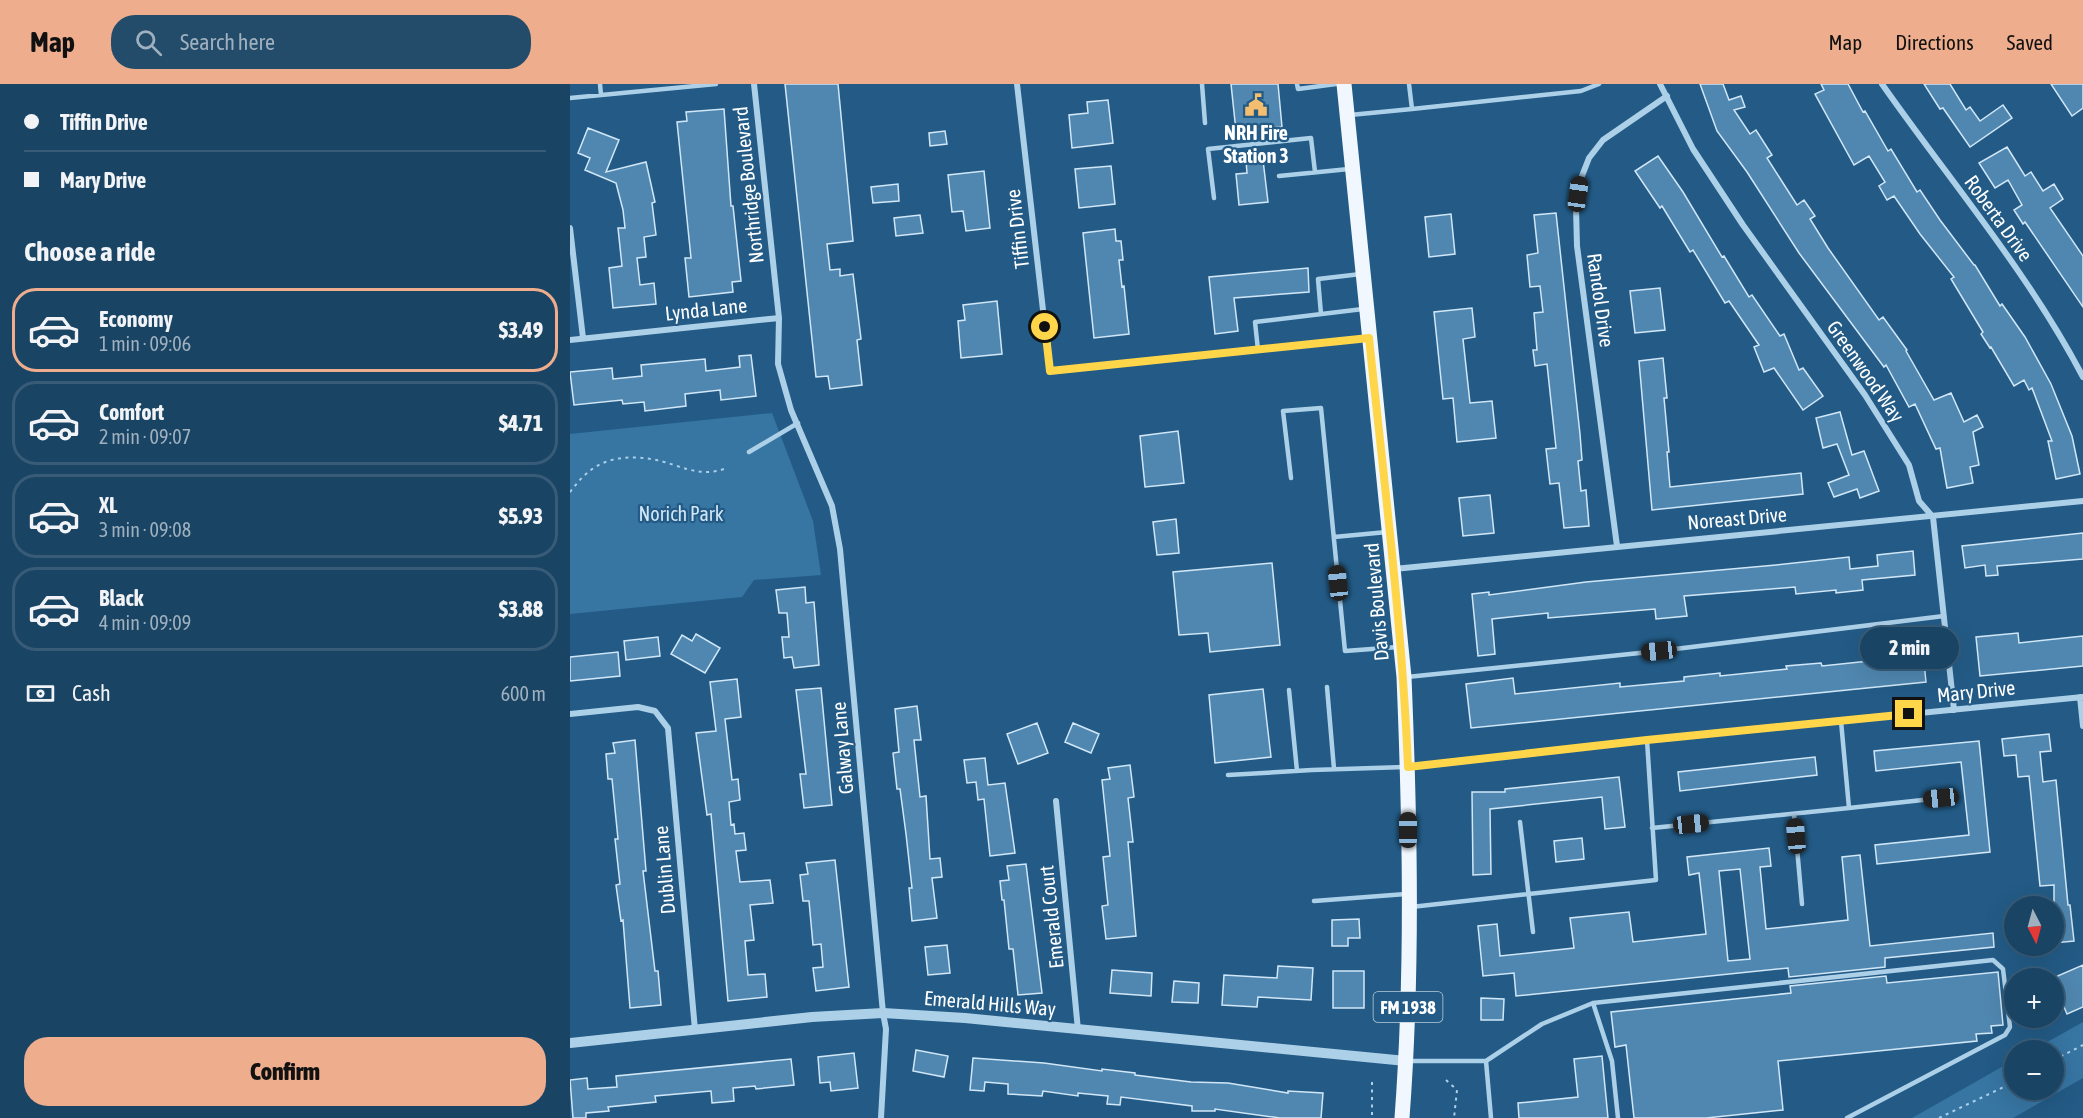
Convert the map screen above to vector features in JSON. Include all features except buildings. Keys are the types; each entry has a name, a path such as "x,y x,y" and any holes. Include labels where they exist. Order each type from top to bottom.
{"main road":[{"name":"Davis Boulevard","path":"1344,84 1404,677 1408,767 1408,901 1406,1061 1402,1118"}],"street":[{"name":"Northridge Boulevard","path":"754,84 779,318"},
{"name":"Tiffin Drive","path":"1017,84 1050,371 1258,350"},
{"name":"Greenwood Way","path":"1660,84 1693,149 1743,225 1865,395 1910,465 1919,501 1933,517 1954,710"},
{"name":"Roberta Drive","path":"1882,84 2036,297 2062,336 2083,376"},
{"name":"Randol Drive","path":"1617,546 1576,246 1576,208 1580,181 1589,158 1603,140 1666,96"},
{"path":"570,228 583,338"},
{"name":"Lynda Lane","path":"570,340 779,318"},
{"name":"Galway Lane","path":"779,318 778,364 783,385 832,506 840,549 886,1029 882,1118"},
{"path":"1258,350 1369,338"},
{"name":"Noreast Drive","path":"1394,569 2083,501"},
{"path":"2082,697 2083,726"},
{"name":"Mary Drive","path":"1408,767 1647,740 2082,697"},
{"name":"Dublin Lane","path":"570,714 638,707 655,711 668,728 695,1031"},
{"name":"Emerald Court","path":"1056,801 1078,1030"},
{"name":"Emerald Hills Way","path":"570,1043 813,1017 883,1013 965,1018 1406,1061"}],"lane":[{"path":"600,84 601,95"},
{"path":"570,98 716,84"},
{"path":"1202,84 1205,123"},
{"path":"1297,84 1298,89 1336,84"},
{"path":"1409,84 1412,109"},
{"path":"1347,116 1581,91 1599,84"},
{"path":"1214,198 1208,149 1311,138 1315,172"},
{"path":"1279,176 1352,168"},
{"path":"1321,314 1318,279 1362,273"},
{"path":"1258,350 1255,322 1366,309"},
{"path":"1291,478 1283,411 1321,408 1345,651 1401,646"},
{"path":"749,452 798,423"},
{"path":"1334,537 1390,532"},
{"path":"1404,677 1659,651 1944,616"},
{"path":"1327,687 1334,769"},
{"path":"1289,690 1297,771"},
{"path":"1841,721 1849,808"},
{"path":"1314,901 1408,901 1529,894 1656,880 1647,740"},
{"path":"1228,775 1408,767"},
{"path":"1652,828 1941,798"},
{"path":"1794,814 1802,904"},
{"path":"1520,822 1533,932"},
{"path":"1406,1061 1486,1061 1542,1024 1593,1003 1993,960 2002,969 2010,1027 2005,1035 1847,1118"},
{"path":"1593,1003 1612,1061 1618,1118"},
{"path":"1486,1061 1491,1118"}],"path":[{"path":"570,492 587,473 619,458 639,456 694,471 712,473 724,469"},
{"path":"2064,1055 2083,1045"},
{"path":"1446,1080 1457,1090 1454,1118"},
{"path":"1372,1082 1372,1118"},
{"path":"1939,1118 2004,1087"}],"green space":[{"name":"Norich Park","path":"772,413 813,521 821,575 754,580 742,597 570,614 570,434"},
{"path":"2083,1022 2083,1078 2064,1089 2064,1040 2051,1040"},
{"path":"2004,1066 2004,1100 2044,1100 2013,1118 1912,1118"}],"place":[{"name":"NRH Fire Station 3","path":"1256,105"}],"route":[{"path":"1045,327 1050,371 1369,338 1396,588 1404,677 1408,767 1909,714"}]}
